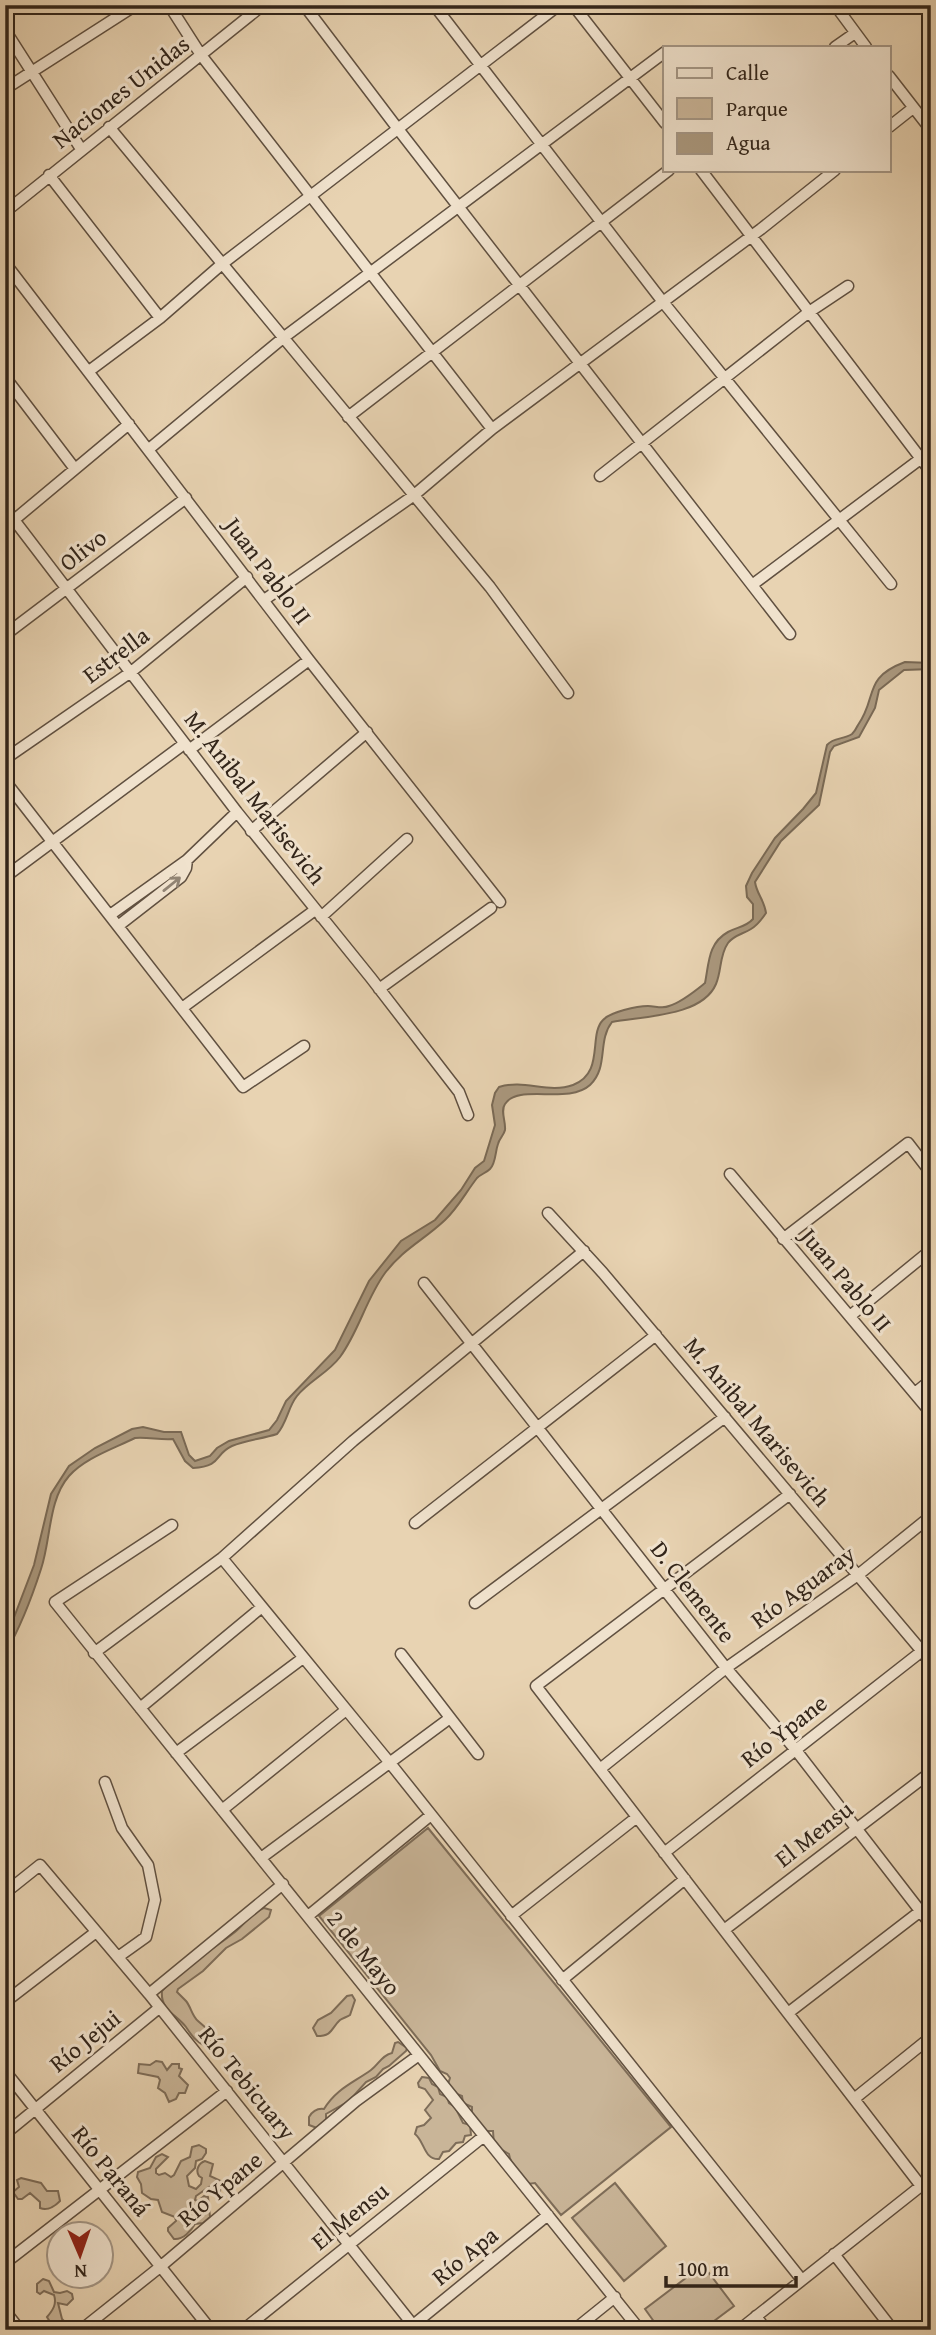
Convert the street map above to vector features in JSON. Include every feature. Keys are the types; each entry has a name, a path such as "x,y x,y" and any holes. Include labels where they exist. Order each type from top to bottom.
{"street":[{"path":"5,89 136,5"},
{"path":"169,5 201,55 492,429"},
{"name":"Naciones Unidas","path":"5,212 263,5"},
{"path":"304,5 790,634"},
{"path":"434,5 663,302 891,584"},
{"path":"89,372 160,318 222,264 559,5"},
{"path":"573,5 663,120"},
{"path":"835,5 865,46"},
{"path":"5,30 81,149"},
{"path":"836,46 855,33"},
{"path":"149,449 283,338 663,53"},
{"path":"890,77 931,130"},
{"path":"890,126 913,108"},
{"path":"109,127 489,587 568,693"},
{"path":"348,417 666,172"},
{"path":"703,172 931,472"},
{"path":"264,600 413,496 492,429 832,172"},
{"path":"49,175 160,318"},
{"name":"Juan Pablo II","path":"5,262 309,660 368,732 495,905 379,989"},
{"path":"600,476 809,312 848,286"},
{"path":"5,377 75,469"},
{"path":"14,520 129,424"},
{"path":"752,585 931,451"},
{"name":"Olivo","path":"5,635 186,498"},
{"name":"M. Anibal Marisevich","path":"6,510 251,831 459,1092 468,1115"},
{"name":"Estrella","path":"5,759 131,672 247,577"},
{"path":"5,877 309,660"},
{"path":"251,831 368,732"},
{"path":"5,781 243,1087 304,1046"},
{"path":"110,915 187,860 237,812"},
{"path":"182,1008 318,913 408,839"},
{"path":"118,926 181,877 187,860"},
{"path":"783,1239 908,1143 931,1173"},
{"name":"Juan Pablo II","path":"730,1174 931,1413"},
{"name":"M. Anibal Marisevich","path":"548,1213 656,1335 858,1575 926,1647 931,1662"},
{"path":"850,1316 931,1250"},
{"path":"94,1653 222,1558 353,1441 584,1251"},
{"name":"D. Clemente","path":"424,1283 726,1668 795,1749 931,1925"},
{"path":"415,1523 656,1335"},
{"path":"915,1394 931,1380"},
{"path":"475,1603 725,1417"},
{"path":"790,1494 536,1686 921,2186"},
{"name":"Río Aguaray","path":"600,1769 726,1668 858,1575 931,1516"},
{"name":"2 de Mayo","path":"172,1525 55,1602 639,2330"},
{"path":"222,1558 390,1763 802,2280"},
{"path":"140,1708 262,1607"},
{"name":"Río Ypane","path":"664,1853 926,1647"},
{"path":"401,1654 478,1754"},
{"path":"176,1754 303,1658"},
{"path":"222,1810 346,1710"},
{"path":"261,1858 450,1718"},
{"name":"El Mensu","path":"724,1930 931,1772"},
{"path":"105,1782 122,1828 148,1865 155,1900 146,1937 118,1957"},
{"path":"308,1916 431,1815"},
{"path":"511,1916 637,1817"},
{"name":"Río Tebicuary","path":"5,1893 40,1865 149,1994 350,2244 412,2328"},
{"path":"562,1980 685,1879"},
{"path":"149,1994 283,1884"},
{"path":"788,2013 931,1903"},
{"path":"5,2002 96,1932"},
{"name":"Río Jejui","path":"5,2134 159,2008"},
{"path":"854,2099 931,2037"},
{"name":"Río Ypane","path":"81,2330 375,2086 419,2055"},
{"name":"Río Paraná","path":"5,2071 211,2330"},
{"path":"5,2263 226,2091"},
{"name":"El Mensu","path":"243,2330 484,2136"},
{"path":"739,2330 931,2178"},
{"name":"Río Apa","path":"412,2328 548,2216"},
{"path":"834,2254 893,2330"},
{"path":"574,2330 615,2297"},
{"path":"5,2311 20,2330"},
{"path":"756,2316 766,2330"}],"green space":[{"path":"428,1828 671,2127 561,2215 535,2183 527,2184 509,2154 494,2145 493,2131 486,2131 472,2118 472,2107 463,2103 462,2096 448,2084 450,2078 447,2074 440,2071 431,2055 319,1916"},
{"path":"264,1908 271,1910 269,1917 226,1948 203,1971 178,1989 177,1992 188,2003 196,2019 212,2036 214,2044 205,2046 166,2008 162,1991 188,1967"},
{"path":"352,1995 355,2000 350,2015 340,2020 329,2033 317,2036 313,2028 318,2020 331,2013 347,1996"},
{"path":"395,2043 407,2048 406,2051 376,2077 366,2082 349,2101 326,2114 326,2121 317,2128 309,2125 309,2117 313,2112 324,2109 339,2091 392,2053"},
{"path":"156,2061 162,2062 167,2070 172,2064 179,2064 182,2069 179,2076 188,2085 185,2093 179,2093 176,2099 169,2102 165,2093 158,2088 158,2077 138,2073 139,2064 150,2065"},
{"path":"422,2077 429,2078 432,2084 438,2087 440,2094 447,2097 449,2103 455,2107 463,2123 470,2125 471,2135 465,2136 463,2142 456,2143 449,2151 443,2152 439,2159 427,2154 415,2134 417,2127 424,2125 431,2118 425,2110 433,2100 425,2089 419,2087 418,2083"},
{"path":"199,2145 206,2149 206,2153 202,2159 196,2161 195,2168 187,2176 189,2186 196,2189 201,2184 202,2178 198,2169 205,2161 213,2164 210,2176 221,2181 220,2192 213,2193 209,2187 196,2196 195,2200 198,2201 204,2196 208,2197 210,2217 203,2223 195,2224 184,2237 174,2239 168,2228 176,2221 175,2217 162,2212 158,2200 142,2193 138,2172 150,2168 156,2157 162,2154 168,2157 156,2169 156,2173 165,2173 171,2177 181,2161 190,2157 192,2147"},
{"path":"21,2178 41,2183 47,2191 58,2191 60,2201 46,2209 40,2208 40,2202 30,2193 18,2199 13,2192 19,2187 17,2180"},
{"path":"615,2183 666,2246 624,2281 572,2218"},
{"path":"703,2265 734,2306 702,2330 660,2330 645,2309"},
{"path":"43,2279 46,2280 46,2290 60,2293 67,2291 72,2294 73,2299 67,2305 58,2303 62,2319 73,2330 55,2330 47,2317 54,2307 54,2295 44,2291 40,2294 37,2292 37,2284"}],"water":[{"path":"905,662 931,663 931,669 904,670 879,690 875,708 859,737 834,746 830,752 819,805 781,841 755,882 766,913 756,926 728,943 716,984 709,995 685,1009 612,1022 605,1037 596,1078 581,1091 521,1095 511,1098 505,1104 505,1130 492,1167 477,1178 445,1220 399,1257 385,1273 340,1357 297,1396 277,1434 232,1446 209,1465 193,1468 185,1461 173,1439 135,1438 91,1459 69,1476 57,1497 37,1580 21,1623 5,1654 5,1641 34,1565 51,1494 69,1466 95,1448 132,1429 143,1427 164,1432 181,1432 189,1455 195,1461 210,1456 229,1441 269,1430 286,1401 335,1350 369,1281 401,1241 435,1220 461,1190 475,1168 484,1161 495,1125 492,1105 499,1087 518,1085 555,1088 573,1085 589,1072 593,1063 596,1035 606,1017 637,1007 667,1007 705,983 710,954 717,942 728,932 753,919 753,904 747,897 746,886 775,838 816,793 827,745 852,734 882,675"}]}
